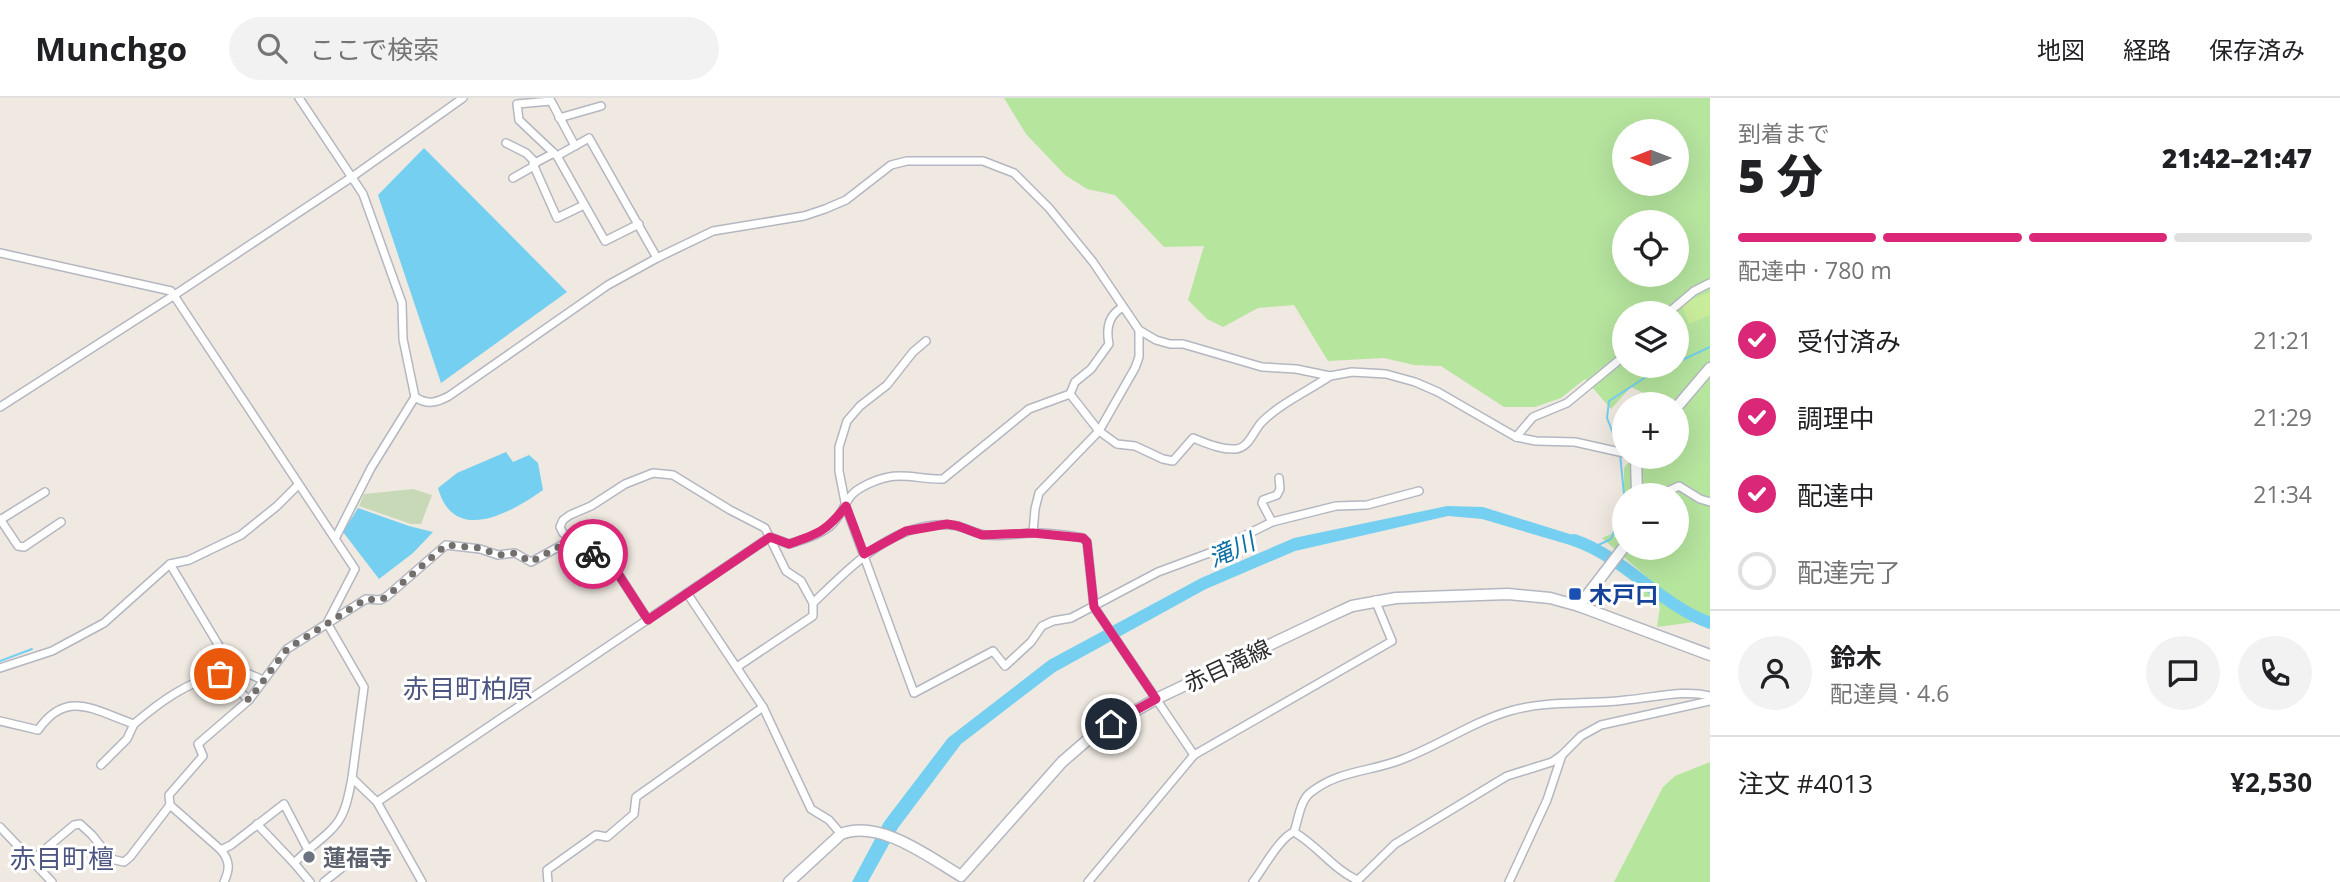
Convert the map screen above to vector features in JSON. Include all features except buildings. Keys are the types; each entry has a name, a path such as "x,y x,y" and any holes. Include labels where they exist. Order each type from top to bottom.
{"main road":[{"path":"1689,393 1710,368"},
{"path":"1579,606 1613,560"},
{"name":"赤目滝線","path":"841,834 850,830 864,831 897,838 964,879 1062,762 1093,736 1156,699 1352,606 1375,600 1508,594 1550,598 1579,606 1710,655"},
{"path":"789,882 841,834"}],"street":[{"path":"299,98 363,194 402,303 403,340 415,397 371,468 336,537"},
{"path":"0,407 352,177 463,98"},
{"path":"575,146 551,101 517,104 519,120 555,155 605,241 639,224"},
{"path":"559,118 601,106"},
{"path":"513,178 535,164 589,138 657,258"},
{"path":"506,143 526,153 535,164 557,218 584,205"},
{"path":"415,397 424,402 438,402 449,396 608,285 713,232 804,216 825,209 846,200 891,165 907,161 983,161 1014,173 1030,187 1093,262 1139,330 1156,340 1183,344 1262,367 1296,369 1330,376 1352,372 1375,373 1415,382 1438,392 1516,437 1536,441 1575,442 1612,451"},
{"path":"0,253 171,291 355,569 327,623"},
{"path":"1681,301 1710,282"},
{"path":"770,537 789,544 816,534 831,526 851,495 891,476 943,479 1029,409 1070,394 1075,382 1091,369 1109,344 1106,330 1115,311 1123,307"},
{"path":"1033,533 1039,493 1099,430 1135,368 1139,357 1139,330"},
{"path":"926,341 913,352 887,385 860,406 847,421 839,447 839,471 846,506 914,693 993,651 1005,666 1031,642 1042,626 1071,618 1116,592 1158,572 1212,552 1272,522 1335,506 1367,505 1419,491"},
{"path":"1516,437 1533,417 1567,403 1612,366"},
{"path":"1070,394 1099,430 1117,444 1135,446 1173,461 1193,438 1213,446 1236,449 1244,446 1273,413 1330,376"},
{"path":"648,620 617,572 563,533 560,527 563,520 625,484 653,473 673,475 730,510 765,527 786,571 801,581 813,603 813,616 737,667"},
{"path":"1272,522 1262,503 1277,495 1280,489 1279,478"},
{"path":"0,668 52,651 104,623 170,564 189,560 241,536 298,485"},
{"path":"45,492 0,519 18,546 24,547 61,522"},
{"path":"1689,492 1710,502"},
{"path":"813,603 864,554 906,531 918,528 947,524 982,535 1033,533 1083,538 1087,542 1094,607 1194,755"},
{"path":"377,802 770,537"},
{"path":"224,882 229,861 221,850 170,805 169,795 203,756 198,744 249,700 287,649 366,599 380,600 386,597 446,545 480,548 498,555 515,553 531,562 573,539"},
{"path":"170,564 225,656 240,670 264,680"},
{"path":"687,593 764,707 811,809 829,820 841,834"},
{"path":"1087,882 1194,755 1392,640 1375,600"},
{"path":"294,863 337,826 347,806 352,778 364,687 327,623"},
{"path":"101,765 127,739 134,724 195,680 220,674 249,700"},
{"path":"1253,882 1289,834 1294,832 1308,794 1341,775 1404,759 1511,710 1542,705 1625,701 1701,693 1710,698"},
{"path":"1294,832 1309,841 1340,872 1357,881 1395,844 1507,776 1552,762 1581,736 1601,724 1710,698"},
{"path":"0,721 38,730 48,716 60,708 88,706 134,724"},
{"path":"548,882 547,870 596,835 607,837 634,814 636,797 764,707"},
{"path":"1509,882 1548,800 1562,755"},
{"path":"352,778 377,802 422,882"},
{"path":"221,850 284,804 309,850"},
{"path":"31,861 74,825 80,824 111,859 124,862 170,805"},
{"path":"257,824 310,882"},
{"path":"0,827 52,882"},
{"path":"324,882 354,858"}],"green space":[{"path":"1004,98 1710,98 1710,620 1657,627 1660,607 1638,594 1649,579 1627,560 1689,560 1689,483 1624,483 1624,469 1689,469 1689,392 1641,392 1631,387 1626,392 1612,392 1611,409 1585,379 1561,398 1535,407 1504,407 1441,366 1414,365 1384,358 1328,361 1294,305 1258,308 1223,327 1207,319 1188,300 1204,246 1164,247 1115,195 1087,189 1065,175 1026,134"},
{"path":"1710,292 1710,315 1689,324 1688,301"},
{"path":"413,489 432,495 421,524 411,524 359,506 364,494"},
{"path":"1612,534 1612,547 1602,538"},
{"path":"1710,762 1710,882 1614,882 1663,787 1675,776"}],"water":[{"path":"424,148 567,292 441,383 378,195"},
{"path":"506,452 513,462 529,455 538,463 543,490 516,507 485,519 470,520 457,516 446,506 438,488 457,473"},
{"path":"1447,506 1483,507 1592,541 1587,550 1482,519 1448,516 1295,551 1206,589 1055,672 961,744 898,828 868,882 852,882 884,822 948,738 1049,660 1201,578 1294,538"},
{"path":"358,508 433,532 413,553 379,579 343,532"}],"waterway":[{"path":"1689,357 1710,347"},
{"path":"1623,392 1644,378"},
{"path":"1612,399 1609,401 1607,418 1612,430"},
{"path":"1592,548 1611,539 1618,522 1624,494 1622,469"},
{"name":"滝川","path":"1574,540 1610,558 1675,605 1710,623"},
{"path":"0,661 32,649"}],"way so far":[{"path":"220,674 249,700 287,649 366,599 380,600 386,597 446,545 480,548 498,555 515,553 531,562 573,539 593,554"}],"place":[{"name":"木戸口","path":"1575,594"},
{"name":"蓮福寺","path":"309,857"}],"district":[{"name":"赤目町柏原","path":"468,688"},
{"name":"赤目町檀","path":"62,858"}],"route":[{"path":"593,554 617,572 648,620 770,537 789,544 816,534 831,526 846,506 864,554 906,531 947,524 982,535 1033,533 1083,538 1087,542 1094,607 1156,699 1111,724"}]}
